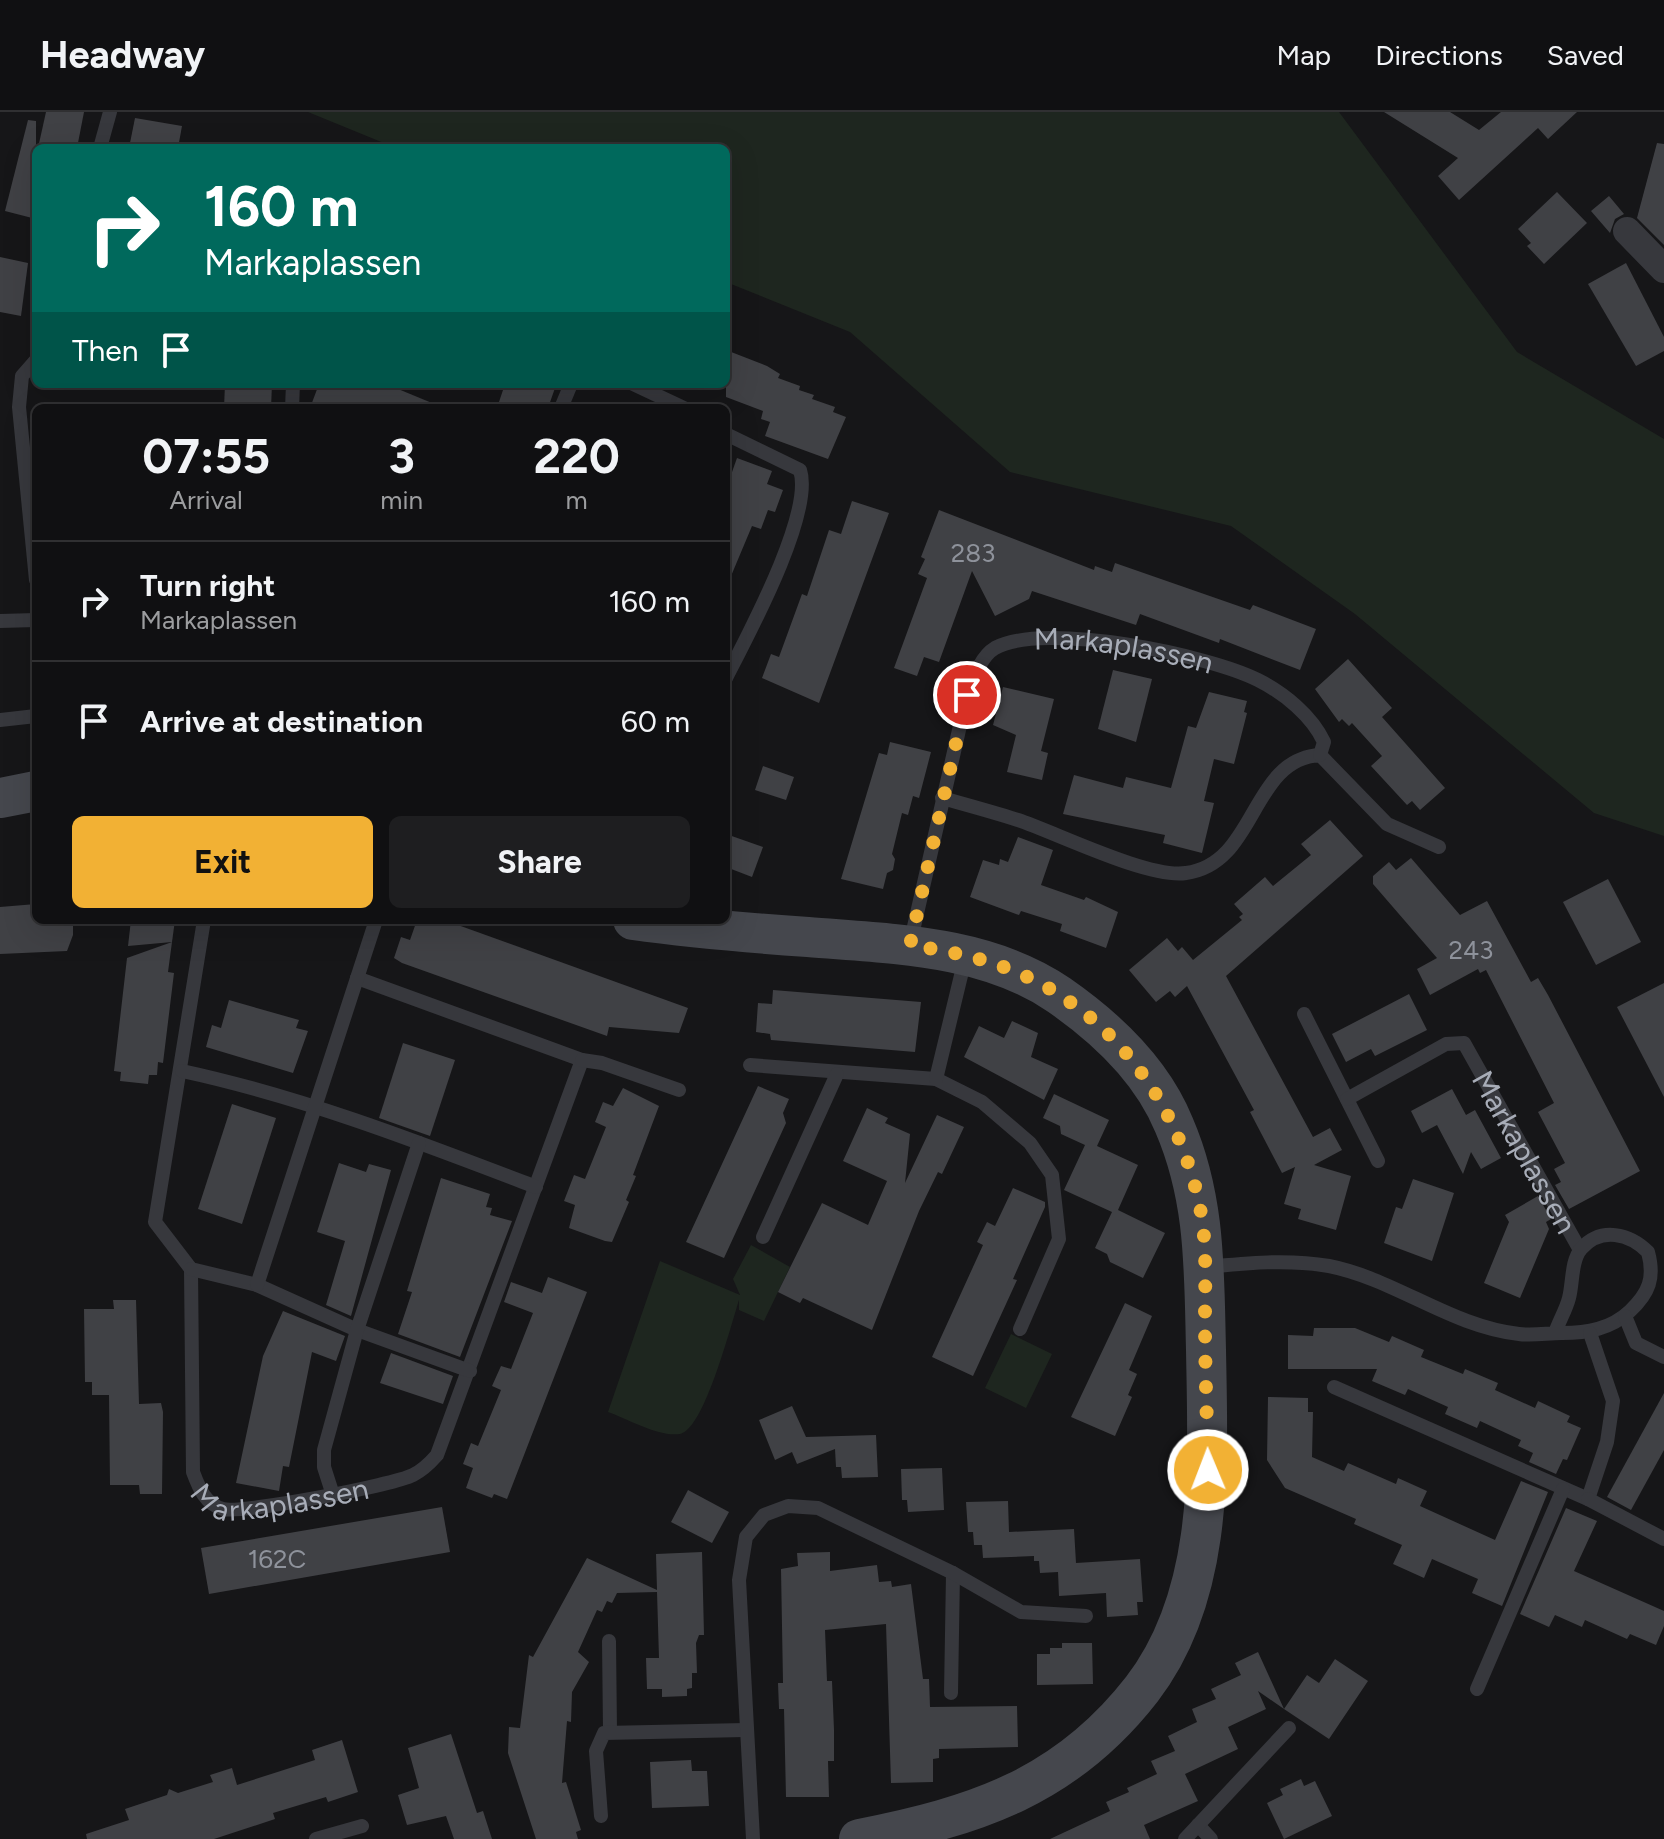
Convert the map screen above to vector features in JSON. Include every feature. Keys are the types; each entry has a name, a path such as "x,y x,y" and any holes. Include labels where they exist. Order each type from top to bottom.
{"street":[{"path":"1627,231 1664,269"},
{"path":"0,798 32,792"},
{"path":"677,924 910,945 966,955 1018,973 1056,993 1110,1034 1151,1084 1173,1120 1202,1215 1206,1267 1208,1470 1201,1534 1180,1615 1157,1664 1145,1685 1097,1739 1045,1779 977,1811 868,1838"}],"lane":[{"path":"101,144 110,112"},
{"path":"32,365 22,376 19,407 32,539"},
{"path":"642,388 676,404"},
{"path":"730,436 800,470 805,485 794,530 730,669"},
{"path":"0,621 32,620"},
{"name":"Markaplassen","path":"910,945 967,695 981,665 996,648 1026,639 1061,638 1114,645 1195,660 1247,674 1284,695 1317,726 1324,742 1320,755 1387,824 1439,847"},
{"path":"0,720 32,716"},
{"path":"942,798 1017,820 1153,870 1184,874 1200,870 1229,849 1282,767 1299,756 1320,755"},
{"path":"203,924 182,1071 155,1222 191,1269 257,1285 357,1330 470,1371"},
{"path":"257,1285 375,924"},
{"path":"936,1079 966,955"},
{"path":"357,978 582,1060 602,1063 679,1090"},
{"path":"1304,1014 1378,1161"},
{"name":"Markaplassen","path":"1347,1099 1446,1044 1464,1043 1580,1250"},
{"name":"Markaplassen","path":"191,1269 193,1472 199,1489 215,1505 240,1510 398,1480 429,1464 437,1455 470,1371 582,1060"},
{"path":"750,1065 837,1074 936,1079 982,1102 1008,1121 1030,1143 1052,1175 1059,1239 1020,1329"},
{"path":"182,1071 229,1081 313,1108 419,1143 536,1187"},
{"path":"763,1237 837,1074"},
{"path":"332,1492 324,1467 324,1450 357,1330 419,1143"},
{"name":"Markaplassen","path":"1206,1267 1265,1263 1327,1266 1385,1283 1485,1325 1519,1334 1590,1333 1625,1316 1644,1298 1658,1263 1625,1235 1594,1239 1580,1250 1569,1298 1555,1333"},
{"path":"1625,1316 1636,1343 1664,1357"},
{"path":"1588,1499 1607,1442 1613,1401 1590,1333"},
{"path":"1334,1387 1588,1499 1664,1539"},
{"path":"1477,1689 1563,1489"},
{"path":"753,1839 745,1730 741,1555 746,1537 764,1515 788,1506 818,1508 953,1573 1021,1612 1086,1616"},
{"path":"951,1693 953,1573"},
{"path":"609,1641 610,1731"},
{"path":"1185,1839 1289,1728"},
{"path":"601,1816 596,1751 600,1737 610,1731 745,1730"},
{"path":"1198,1825 1211,1839"},
{"path":"316,1839 362,1826"}],"shaded area":[{"path":"308,112 1339,112 1517,352 1664,439 1664,836 1594,813 1355,614 1231,526 1010,472 850,332 730,284 730,144 386,144"},
{"path":"751,1245 790,1267 764,1321 739,1310 739,1300 707,1396 689,1428 680,1434 662,1433 608,1412 660,1261 740,1295 733,1279"},
{"path":"1011,1334 1052,1354 1026,1408 985,1388"}],"building":[{"path":"46,112 84,112 78,144 39,144"},
{"path":"1384,112 1450,112 1479,130 1501,112 1577,112 1548,139 1538,128 1459,200 1438,176 1458,158"},
{"path":"135,118 182,126 179,144 130,144"},
{"path":"28,120 36,121 36,144 32,144 32,218 5,211"},
{"path":"1657,143 1664,144 1664,245 1637,218"},
{"path":"1557,192 1587,223 1544,264 1527,246 1531,243 1518,229"},
{"path":"1609,196 1624,214 1615,219 1610,233 1591,211"},
{"path":"0,257 28,263 21,316 0,312"},
{"path":"1626,263 1664,337 1664,351 1636,366 1588,284"},
{"path":"730,352 767,366 780,374 778,378 800,386 799,390 814,395 812,399 835,407 833,412 846,417 828,459 765,436 770,422 761,419 763,411 726,397 726,388 730,388"},
{"path":"225,388 272,388 271,404 224,404"},
{"path":"318,388 396,388 434,404 312,404"},
{"path":"504,388 555,388 549,404 498,404"},
{"path":"737,458 772,471 767,484 783,490 775,512 768,510 761,529 752,526 730,578 730,478"},
{"path":"852,501 889,513 819,703 762,678 771,654 779,657 802,594 807,596 829,530 841,534"},
{"path":"939,510 1094,570 1095,566 1112,572 1115,563 1250,610 1253,605 1316,629 1300,670 1220,639 1219,643 1140,614 1136,625 1032,591 1029,599 995,616 972,571 939,662 924,657 917,676 894,668 927,578 918,574 925,559 921,557"},
{"path":"1348,659 1392,708 1382,717 1445,788 1420,810 1412,801 1407,805 1371,766 1382,756 1352,723 1349,726 1342,719 1339,722 1315,689"},
{"path":"1113,670 1152,679 1136,742 1098,729"},
{"path":"1003,687 1054,699 1041,751 1048,753 1042,780 1007,772 1016,735 993,725"},
{"path":"1209,692 1247,701 1244,712 1247,713 1234,764 1214,759 1204,801 1214,803 1202,853 1163,843 1165,835 1063,814 1074,775 1123,788 1126,777 1171,788 1188,726 1196,728"},
{"path":"890,742 931,752 919,798 913,796 908,815 902,813 892,854 895,859 893,870 887,873 883,889 841,879 879,753 887,755"},
{"path":"763,766 794,777 786,800 755,790"},
{"path":"1330,820 1363,856 1226,976 1313,1137 1330,1128 1342,1150 1314,1165 1351,1176 1336,1230 1298,1219 1301,1209 1284,1204 1295,1167 1282,1173 1250,1112 1254,1110 1187,986 1175,997 1170,991 1156,1002 1129,970 1167,938 1178,951 1182,947 1193,960 1242,920 1239,917 1243,914 1234,904 1265,877 1273,886 1311,855 1301,844"},
{"path":"730,835 763,847 752,877 730,869"},
{"path":"1018,837 1053,850 1041,885 1084,900 1086,897 1118,912 1106,948 1060,931 1062,924 1021,911 1019,915 970,897 983,860 999,865 1000,859 1008,862"},
{"path":"1411,858 1460,915 1487,901 1531,982 1538,978 1548,995 1640,1171 1569,1209 1555,1185 1561,1182 1554,1169 1565,1163 1538,1112 1554,1103 1486,970 1480,973 1478,969 1430,995 1417,969 1437,958 1373,884 1373,876 1389,862 1396,870"},
{"path":"1608,879 1641,942 1596,965 1563,902"},
{"path":"32,904 32,924 73,924 67,951 0,954 0,907"},
{"path":"131,924 174,924 172,942 128,946"},
{"path":"416,924 455,924 688,1008 679,1033 609,1027 607,1036 402,963 394,958 401,937 410,940"},
{"path":"172,942 168,972 174,973 163,1063 158,1062 157,1075 149,1075 148,1084 120,1081 121,1072 114,1071 127,958"},
{"path":"1664,983 1664,1097 1617,1007"},
{"path":"773,990 921,1002 915,1052 771,1040 770,1034 756,1032 758,1003 772,1004"},
{"path":"1409,994 1427,1030 1375,1056 1371,1049 1346,1062 1332,1034"},
{"path":"229,1000 299,1020 296,1028 308,1031 293,1073 206,1047 212,1025 221,1028"},
{"path":"1012,1021 1038,1033 1031,1057 1058,1069 1044,1100 964,1057 979,1026 1004,1038"},
{"path":"403,1043 455,1060 430,1136 379,1118"},
{"path":"758,1086 789,1099 783,1113 786,1123 724,1258 686,1242"},
{"path":"623,1088 659,1106 633,1175 636,1176 626,1200 629,1202 612,1242 569,1228 575,1205 564,1201 574,1175 585,1179 606,1127 595,1122 603,1102 613,1106"},
{"path":"1452,1089 1466,1115 1475,1110 1501,1158 1481,1169 1471,1152 1463,1174 1437,1125 1422,1133 1411,1111"},
{"path":"1054,1094 1109,1120 1097,1146 1138,1165 1118,1210 1165,1233 1143,1278 1110,1262 1107,1254 1095,1248 1112,1212 1064,1190 1085,1145 1061,1134 1060,1126 1043,1118"},
{"path":"232,1104 276,1118 242,1224 198,1209"},
{"path":"867,1108 888,1118 885,1123 910,1134 905,1183 937,1115 964,1127 942,1174 938,1172 919,1211 872,1330 803,1298 800,1303 778,1292 822,1203 868,1225 887,1181 843,1161"},
{"path":"339,1163 366,1172 369,1164 391,1170 351,1316 326,1305 345,1241 317,1232"},
{"path":"441,1178 490,1194 486,1207 492,1208 490,1215 512,1221 460,1357 398,1334 412,1292 407,1291"},
{"path":"1413,1179 1454,1193 1432,1261 1384,1243 1396,1207 1402,1209"},
{"path":"1013,1188 1045,1202 1045,1207 1013,1279 1017,1280 973,1376 932,1357 983,1245 977,1242 987,1222 995,1226"},
{"path":"1538,1196 1551,1219 1546,1222 1549,1229 1520,1298 1484,1283 1509,1222 1505,1215"},
{"path":"548,1277 587,1292 507,1499 494,1494 492,1498 466,1488 473,1468 463,1464 471,1443 478,1446 501,1390 492,1386 501,1366 511,1369 533,1313 504,1302 511,1282 542,1293"},
{"path":"113,1300 136,1300 139,1404 161,1403 163,1412 162,1494 140,1494 139,1485 110,1485 109,1395 92,1395 92,1382 85,1382 84,1309 114,1309"},
{"path":"1125,1303 1152,1316 1129,1370 1137,1374 1128,1395 1132,1397 1115,1436 1071,1417"},
{"path":"283,1311 345,1336 336,1361 312,1352 289,1467 283,1466 279,1491 236,1483 263,1356"},
{"path":"1314,1328 1355,1328 1389,1342 1392,1336 1424,1350 1421,1357 1463,1374 1465,1369 1498,1383 1495,1390 1535,1408 1538,1401 1570,1416 1567,1422 1581,1428 1567,1460 1563,1459 1556,1474 1529,1462 1533,1453 1518,1446 1521,1440 1480,1421 1477,1428 1445,1414 1448,1407 1408,1389 1405,1395 1372,1381 1377,1369 1288,1369 1288,1335 1313,1336"},
{"path":"391,1353 453,1376 443,1404 380,1383"},
{"path":"1664,1393 1664,1450 1631,1510 1607,1497"},
{"path":"1268,1397 1308,1398 1308,1412 1313,1412 1312,1457 1344,1471 1348,1463 1396,1484 1398,1478 1427,1491 1420,1506 1495,1540 1521,1481 1548,1492 1502,1606 1472,1593 1478,1579 1432,1559 1424,1578 1393,1564 1402,1545 1354,1524 1356,1519 1285,1488 1267,1460"},
{"path":"792,1406 806,1437 876,1435 878,1477 842,1478 841,1467 836,1467 835,1449 797,1464 792,1452 775,1460 759,1420"},
{"path":"942,1468 944,1510 908,1512 907,1500 902,1500 901,1469"},
{"path":"688,1490 729,1512 712,1543 671,1522"},
{"path":"1008,1501 1009,1532 1074,1529 1076,1563 1140,1559 1143,1602 1137,1602 1138,1615 1107,1617 1106,1593 1059,1596 1058,1572 1040,1573 1039,1561 1034,1561 1034,1556 983,1558 982,1545 974,1545 973,1532 968,1532 966,1502"},
{"path":"442,1507 450,1552 209,1594 201,1548"},
{"path":"1566,1508 1597,1521 1574,1571 1664,1611 1664,1626 1656,1645 1630,1634 1627,1639 1585,1620 1582,1627 1555,1615 1549,1627 1520,1614"},
{"path":"702,1552 704,1635 699,1635 696,1643 697,1673 692,1673 692,1688 687,1689 687,1696 662,1697 662,1689 647,1689 646,1658 659,1658 657,1592 617,1593 612,1603 607,1601 602,1612 597,1610 578,1652 589,1662 572,1692 562,1783 566,1782 581,1830 576,1832 578,1839 536,1839 508,1753 509,1727 520,1728 529,1655 533,1657 587,1558 657,1590 656,1554"},
{"path":"830,1552 830,1571 877,1565 879,1582 891,1581 892,1587 911,1584 923,1679 929,1679 930,1707 1017,1706 1018,1747 939,1749 939,1758 933,1759 933,1782 891,1783 886,1624 825,1630 827,1681 832,1681 834,1730 834,1761 828,1761 829,1797 786,1797 784,1709 779,1709 778,1683 783,1683 781,1569 798,1566 797,1553"},
{"path":"1062,1643 1092,1643 1093,1684 1037,1685 1037,1654 1050,1654 1050,1648 1062,1648"},
{"path":"1258,1652 1284,1709 1258,1691 1266,1709 1228,1727 1238,1749 1185,1774 1198,1801 1144,1825 1150,1839 1050,1839 1110,1811 1106,1802 1157,1774 1151,1761 1175,1751 1168,1736 1197,1722 1192,1709 1216,1699 1211,1689 1241,1675 1235,1663"},
{"path":"1335,1659 1368,1681 1329,1739 1284,1709 1307,1675 1319,1683"},
{"path":"451,1734 477,1813 483,1811 492,1839 454,1839 446,1816 407,1825 398,1795 419,1788 408,1748"},
{"path":"342,1740 358,1792 328,1802 326,1797 273,1813 275,1819 214,1839 87,1839 86,1834 129,1820 125,1809 167,1795 169,1789 178,1793 213,1782 210,1775 232,1768 237,1785 315,1760 312,1750"},
{"path":"691,1760 692,1771 707,1771 709,1806 652,1808 650,1762"},
{"path":"1301,1779 1304,1786 1315,1781 1332,1816 1284,1839 1267,1803 1283,1795 1280,1789"}],"route":[{"path":"967,695 910,945 989,962 1056,993 1110,1034 1151,1084 1173,1120 1202,1215 1206,1267 1208,1470"}]}
